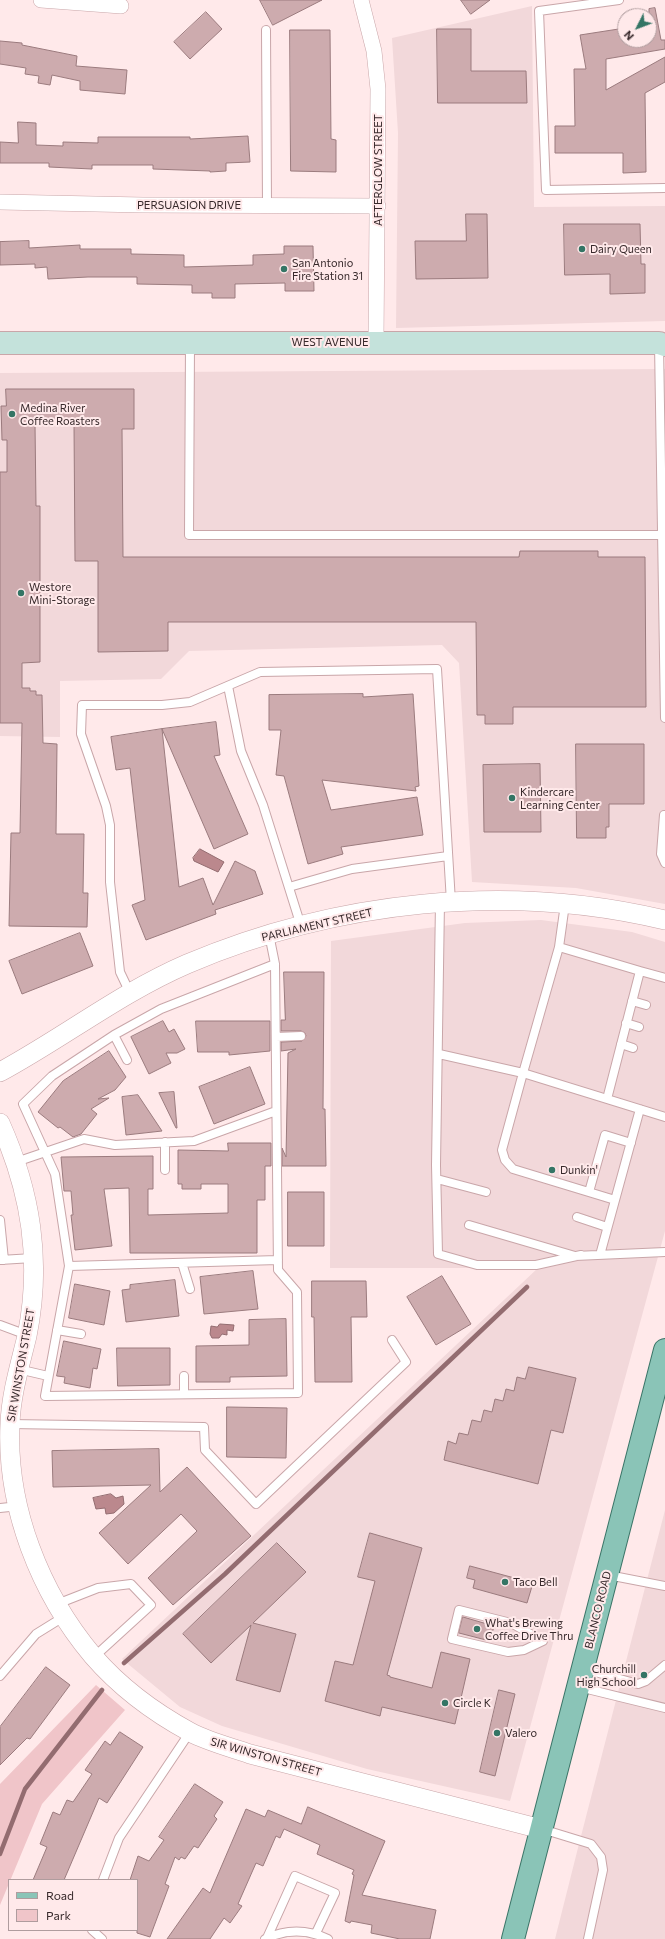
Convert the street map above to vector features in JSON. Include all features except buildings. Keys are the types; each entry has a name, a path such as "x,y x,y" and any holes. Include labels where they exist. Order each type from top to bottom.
{"main road":[{"name":"WEST AVENUE","path":"0,343 663,343"},
{"name":"BLANCO ROAD","path":"513,1939 664,1361"}],"street":[{"path":"41,0 121,6"},
{"name":"AFTERGLOW STREET","path":"361,0 374,52 378,89 376,342"},
{"name":"PERSUASION DRIVE","path":"0,202 378,206"},
{"name":"PARLIAMENT STREET","path":"0,1072 130,993 186,964 269,934 342,916 410,905 494,900 565,904 646,915 665,920"},
{"name":"SIR WINSTON STREET","path":"0,1123 16,1162 28,1204 32,1226 33,1258 33,1286 27,1335 18,1369 6,1461 24,1529 36,1562 61,1610 94,1657 141,1700 190,1732 207,1740 250,1754 541,1829"}],"lane":[{"path":"619,0 540,11 546,190 665,188"},
{"path":"266,30 267,206"},
{"path":"190,342 189,535 663,535"},
{"path":"663,343 665,718"},
{"path":"130,993 120,972 110,882 110,824 106,806 81,734 82,705 162,705 190,702 260,672 437,669 449,879 445,902 439,1054 437,1179 438,1254 476,1265 536,1265 581,1255"},
{"path":"228,686 241,751 263,805 301,926"},
{"path":"664,815 661,854 665,863"},
{"path":"289,887 352,869 448,856"},
{"path":"565,904 559,947 502,1150 505,1160 513,1169 615,1200"},
{"path":"269,934 275,964 278,1270 297,1292 298,1392 45,1396 69,1266 54,1174 23,1104 52,1076 114,1035 161,1009 275,964"},
{"path":"559,947 665,978"},
{"path":"607,1099 640,970"},
{"path":"632,1001 646,1004"},
{"path":"626,1024 639,1027"},
{"path":"114,1035 128,1060"},
{"path":"276,1037 301,1036"},
{"path":"621,1044 633,1048"},
{"path":"439,1054 523,1073 640,1109 665,1115"},
{"path":"600,1255 640,1109"},
{"path":"16,1162 84,1139 115,1145 194,1141 276,1111"},
{"path":"589,1192 605,1135 631,1143"},
{"path":"165,1142 165,1170"},
{"path":"437,1179 486,1192"},
{"path":"577,1217 607,1227"},
{"path":"0,1220 2,1260 33,1258"},
{"path":"469,1225 575,1256 665,1252"},
{"path":"69,1266 278,1260"},
{"path":"182,1263 190,1289"},
{"path":"0,1325 27,1335"},
{"path":"57,1330 81,1334"},
{"path":"10,1424 204,1427 205,1450 256,1504 406,1362 392,1340"},
{"path":"18,1369 48,1376"},
{"path":"184,1376 184,1394"},
{"path":"0,1508 19,1506"},
{"path":"607,1575 665,1586"},
{"path":"0,1676 36,1634 61,1610 98,1588 131,1584 151,1605 94,1657"},
{"path":"459,1610 511,1623 543,1641 524,1650 508,1652 452,1639 459,1610"},
{"path":"580,1678 638,1684 646,1681 665,1665"},
{"path":"580,1678 665,1708"},
{"path":"103,1879 119,1838 190,1732"},
{"path":"541,1829 591,1844 601,1858 603,1870 588,1939"},
{"path":"266,1938 295,1876 335,1893 316,1933"},
{"path":"93,1931 102,1939"},
{"path":"266,1938 287,1932 316,1933 328,1939"}],"shaded area":[{"path":"532,6 534,207 665,206 665,321 396,328 398,133 392,38"},
{"path":"665,369 665,904 576,888 472,882 459,663 442,645 189,651 161,679 60,681 60,737 0,736 0,373"},
{"path":"200,849 224,862 218,872 194,861 193,858"},
{"path":"541,920 632,932 665,942 665,1231 510,1801 367,1769 222,1726 180,1707 122,1659 538,1268 330,1268 331,941 465,923"},
{"path":"220,1324 234,1325 233,1331 227,1330 227,1335 222,1334 219,1338 212,1338 210,1334 211,1326 217,1327"},
{"path":"111,1494 116,1498 123,1496 124,1504 114,1513 106,1514 105,1508 96,1509 93,1498"},
{"name":"Churchill High School","path":"665,1510 665,1939 555,1939 580,1840"}],"green space":[{"path":"96,1685 125,1710 42,1804 11,1879 8,1879 8,1886 0,1905 0,1784"}],"waterway":[{"path":"124,1663 225,1574 527,1287"},
{"path":"0,1854 25,1789 102,1690"}],"place":[{"name":"Dairy Queen","path":"582,249"},
{"name":"San Antonio Fire Station 31","path":"284,269"},
{"name":"Medina River Coffee Roasters","path":"12,414"},
{"name":"Westore Mini-Storage","path":"21,593"},
{"name":"Kindercare Learning Center","path":"512,798"},
{"name":"Dunkin'","path":"552,1170"},
{"name":"Taco Bell","path":"505,1582"},
{"name":"What's Brewing Coffee Drive Thru","path":"477,1629"},
{"name":"Churchill High School","path":"644,1675"},
{"name":"Circle K","path":"445,1703"},
{"name":"Valero","path":"497,1733"}]}
